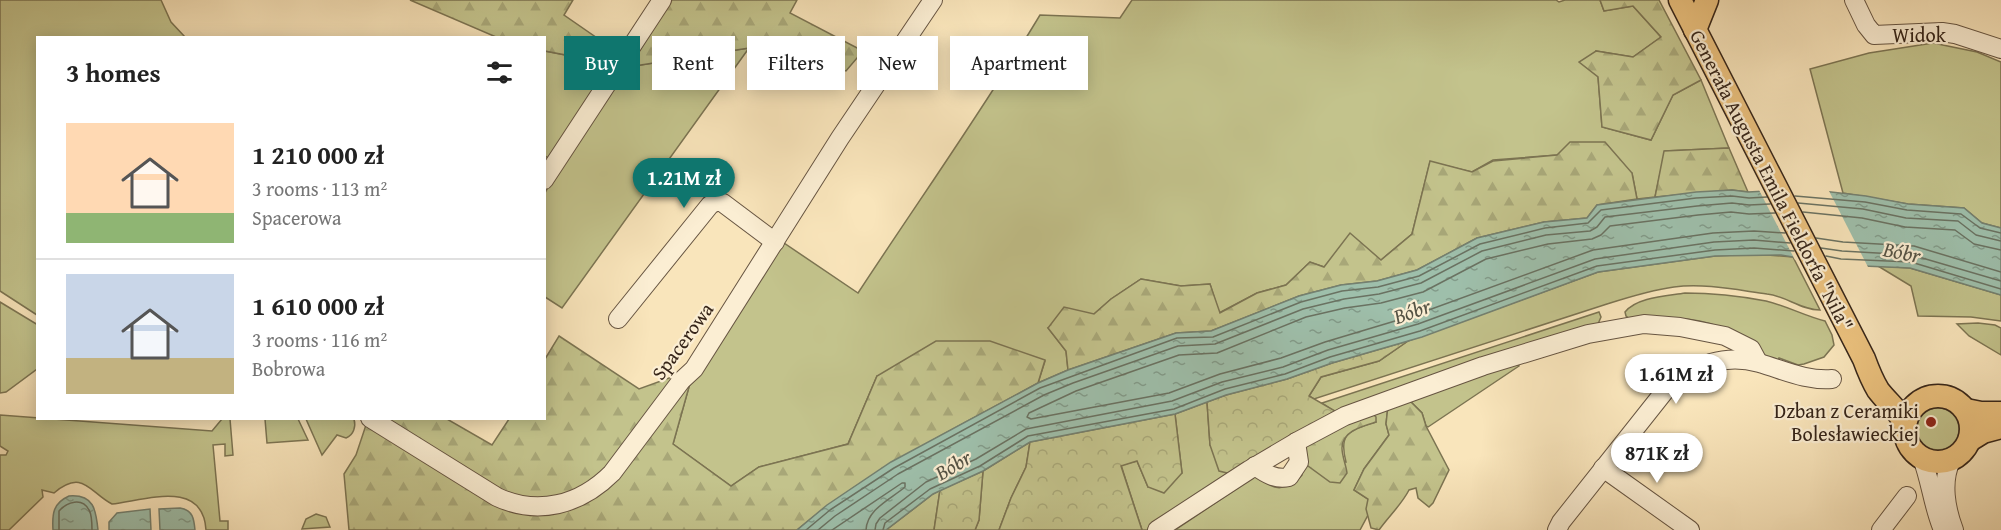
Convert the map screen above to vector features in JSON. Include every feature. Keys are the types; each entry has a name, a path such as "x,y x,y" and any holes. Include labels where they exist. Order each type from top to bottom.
{"main road":[{"name":"Generała Augusta Emila Fieldorfa \"Nila\"","path":"1680,0 1878,389 1898,411 1905,423"},
{"path":"1695,30 1707,0"},
{"name":"Generała Augusta Emila Fieldorfa \"Nila\"","path":"1864,359 1897,388 1913,399 1922,400"},
{"path":"2001,413 1966,410 1951,398 1940,396 1922,400 1911,409 1905,423 1907,441 1911,449 1922,458 1936,463 1951,461 1960,455 1970,440 1983,432 2001,427"},
{"path":"1966,410 1971,423 1970,440"}],"street":[{"path":"546,177 662,0"},
{"name":"Spacerowa","path":"373,420 510,503 542,507 573,500 600,485 612,473 681,381 694,369 840,138 933,0"},
{"name":"Widok","path":"1854,0 1866,25 1874,34 1942,32 2001,49"},
{"path":"618,319 710,205 717,201 723,203 775,242"},
{"path":"1157,530 1255,466 1345,416 1483,366 1588,334 1644,324 1680,327 1725,336 1751,349 1758,362"},
{"path":"1557,530 1668,387 1694,368 1732,358 1758,362 1789,374 1817,380 1832,379"},
{"path":"1255,466 1267,475 1282,479 1289,477 1299,462 1296,442"},
{"path":"1922,458 1929,475 1935,510 1943,530"},
{"path":"1951,461 1945,486 1954,530"},
{"path":"1603,468 1690,530"},
{"path":"1881,530 1907,496"}],"green space":[{"path":"0,0 161,0 171,22 184,36 36,36 36,314 0,291"},
{"path":"410,0 573,0 564,15 594,36 564,36 564,55 546,51 546,36 494,36"},
{"path":"672,0 797,0 790,13 834,36 747,36 747,48 735,50 735,36 652,36 652,63 640,65 640,45"},
{"path":"1132,0 1556,0 1559,2 1600,0 1604,11 1633,6 1661,37 1633,57 1596,51 1602,127 1651,140 1673,95 1701,80 1729,148 1665,151 1655,197 1637,199 1632,173 1557,155 1493,160 1472,172 1430,162 1412,234 1381,260 1324,267 1310,262 1286,285 1257,293 1219,313 1210,284 1181,286 1141,279 1111,299 1094,314 1048,328 1066,351 1068,370 1038,383 1045,361 877,376 848,444 759,467 731,486 673,444 694,369 781,241 858,293 992,90 1088,90 1088,36 1027,36 1040,15 1120,18"},
{"path":"1600,0 1659,0 1701,80 1673,95 1651,140 1602,127 1598,77 1579,62 1596,51 1633,57 1661,37 1633,6 1604,11"},
{"path":"845,42 857,48 857,58 846,71"},
{"path":"1933,43 1977,52 2001,62 2001,228 1982,223 1964,208 1908,204 1843,193 1810,69 1869,53"},
{"path":"747,48 735,67 735,50"},
{"path":"546,51 564,55 564,90 640,90 640,65 652,63 652,90 719,90 562,308 546,298 546,191 560,165 546,157"},
{"path":"1570,142 1605,142 1632,173 1637,199 1597,205 1587,218 1544,222 1477,238 1417,270 1377,281 1341,285 1299,296 1211,331 1176,333 1068,370 1066,351 1048,328 1064,307 1094,314 1111,299 1141,279 1181,286 1210,284 1220,313 1257,293 1286,285 1310,262 1324,267 1350,233 1381,260 1412,234 1430,161 1472,172 1493,161 1557,155"},
{"path":"1729,148 1748,192 1732,190 1655,197 1664,151"},
{"path":"1754,254 1793,257 1820,310 1806,308 1774,295 1732,289 1709,286 1665,288 1615,301 1314,399 1309,396 1321,377 1379,361 1408,341 1598,272 1715,256"},
{"path":"1878,266 1910,268 2001,295 2001,321 1971,317 1918,316 1911,286"},
{"path":"1685,293 1736,296 1766,301 1825,321 1834,345 1824,357 1798,365 1779,358 1777,362 1770,360 1726,331 1704,322 1680,319 1630,319 1626,316 1625,312 1637,303"},
{"path":"0,302 36,324 36,370 6,392 0,393"},
{"path":"1599,312 1601,317 1598,324 1327,418 1334,411 1322,403"},
{"path":"1978,323 2001,328 2001,355 1969,336 1957,324"},
{"path":"559,336 639,389 694,369 673,444 731,486 759,467 848,444 877,376 936,341 990,341 1045,360 1038,383 883,469 797,530 349,530 344,474 356,455 368,420 449,420 492,445 508,420 546,420 546,357"},
{"path":"1408,341 1379,361 1321,377 1309,396 1335,411 1231,474 1219,471 1210,445 1207,402"},
{"path":"1515,362 1519,366 1428,427 1422,413 1408,399"},
{"path":"1408,399 1422,413 1426,426 1449,470 1429,507 1418,498 1416,488 1409,490 1379,530 1371,528 1366,509 1368,499 1354,490 1364,469 1389,435 1386,424 1388,406"},
{"path":"1207,402 1210,445 1231,474 1149,530 1142,530 1121,465 1137,461 1148,487 1182,473 1175,414"},
{"path":"1388,406 1386,424 1389,435 1364,469 1354,490 1368,499 1368,515 1360,530 1175,530 1261,474 1270,485 1280,488 1292,484 1302,475 1300,462 1346,462 1344,444 1348,434 1376,422 1372,413"},
{"path":"1938,408 1953,414 1959,429 1953,444 1938,450 1923,444 1917,429 1923,414"},
{"path":"1372,413 1376,417 1376,422 1354,430 1345,437 1342,451 1347,473 1340,483 1330,482 1304,463 1300,449 1350,421"},
{"path":"1175,414 1182,473 1164,493 1148,487 1137,461 1121,466 1142,530 999,530 1026,467 1030,442"},
{"path":"0,415 36,418 36,420 66,420 212,431 221,420 230,420 233,455 225,456 225,444 213,445 220,521 228,521 228,530 206,530 202,514 195,504 184,498 156,497 112,504 86,485 72,483 54,493 42,490 43,497 9,530 0,530 0,455 6,455 8,451 0,446"},
{"path":"265,420 298,420 308,440 267,443"},
{"path":"306,420 354,420 353,433 346,438 337,435 322,455"},
{"path":"1030,442 1026,467 999,530 975,530 979,520 983,471"},
{"path":"983,471 979,520 975,530 934,530 940,490"},
{"path":"940,490 934,530 886,530 933,494"},
{"path":"316,514 326,517 330,527 302,529 306,519"}],"water":[{"name":"Bóbr","path":"1805,189 1866,196 1908,204 1964,208 1982,223 2001,228 2001,295 1910,268 1840,265 1781,255 1715,256 1598,272 1422,337 1332,363 1287,379 1226,395 1175,414 1030,442 983,471 933,494 886,530 797,530 827,505 891,462 1038,383 1068,370 1176,333 1211,331 1299,296 1341,285 1377,281 1417,270 1477,238 1544,222 1587,218 1597,205 1696,192"},
{"path":"69,496 77,496 89,501 95,510 98,530 53,530 55,510 60,502"},
{"path":"180,508 190,513 195,530 160,530 159,509"},
{"path":"150,509 151,530 109,530 109,522 117,513"}],"pier":[{"path":"1805,186 1828,189 1869,269 1840,268 1795,260 1758,188"}],"place":[{"name":"Dzban z Ceramiki Bolesławieckiej","path":"1931,422"}]}
